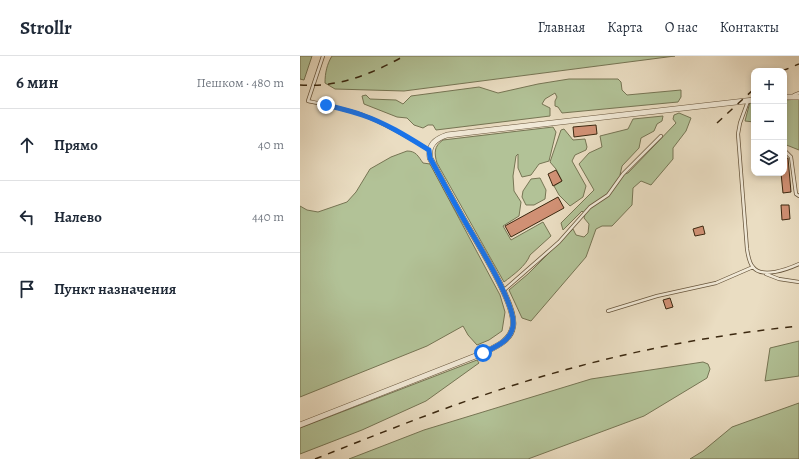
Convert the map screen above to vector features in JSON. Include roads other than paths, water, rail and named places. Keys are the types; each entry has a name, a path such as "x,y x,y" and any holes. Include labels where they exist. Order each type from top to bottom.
{"street":[{"path":"787,97 799,97"},
{"path":"300,425 459,363 493,348 510,336 514,322 512,313 492,269 430,158 429,150 433,142 447,135 748,100"}],"lane":[{"path":"323,56 308,100 346,110 374,120 401,133 429,150"},
{"path":"787,97 799,93"},
{"path":"748,100 738,134 747,249 750,262 753,267 779,279 799,282"},
{"path":"503,291 559,242 590,207 608,195 623,174 661,136"},
{"path":"787,153 791,157 796,194 799,196"},
{"path":"762,272 771,273 799,264"},
{"path":"608,311 657,296 716,283 753,267"}],"railway":[{"path":"300,85 341,82 367,74 404,56"},
{"path":"787,69 799,64"},
{"path":"717,123 751,92"},
{"path":"315,459 463,402 522,382 561,371 679,343 719,336 799,326"}]}
